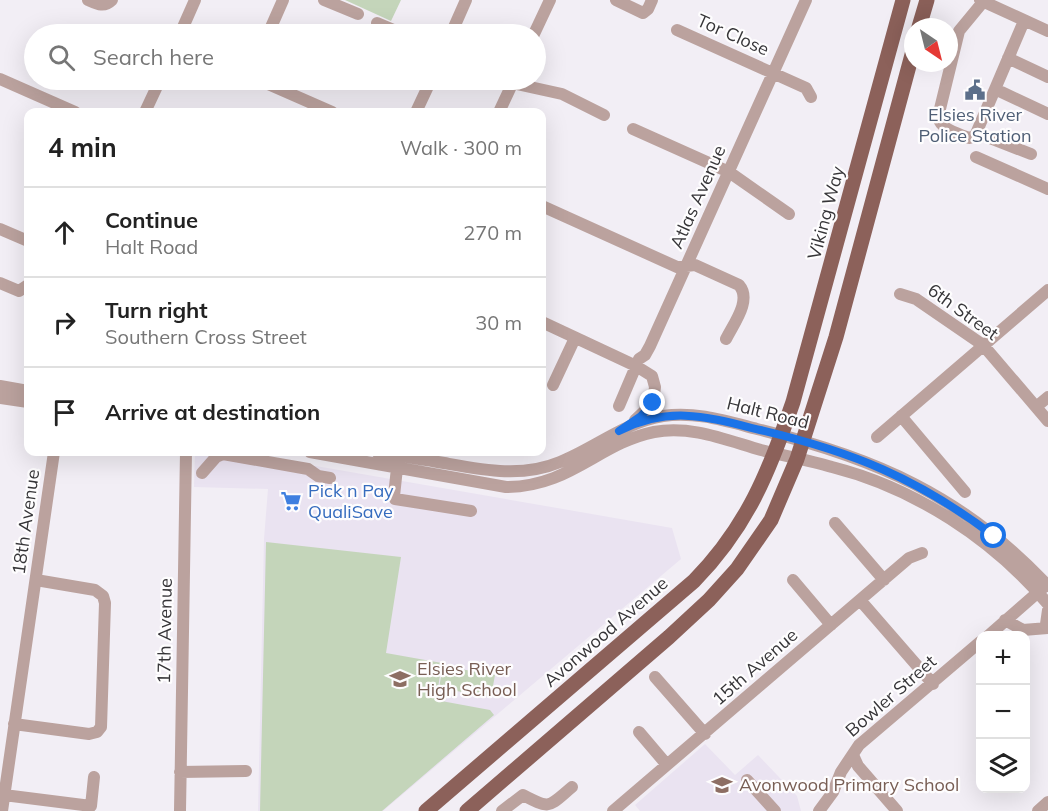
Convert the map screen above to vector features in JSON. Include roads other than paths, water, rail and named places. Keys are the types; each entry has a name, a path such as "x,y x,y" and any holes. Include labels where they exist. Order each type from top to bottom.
{"main road":[{"name":"Viking Way","path":"776,454 816,323 903,0"},
{"path":"922,18 927,0"},
{"path":"466,811 709,600 737,569 771,520 803,441 839,326 907,72"},
{"name":"Avonwood Avenue","path":"426,811 694,581 720,552 744,517 776,454"}],"street":[{"path":"88,0 100,5 108,4 112,0"},
{"path":"184,24 195,0"},
{"path":"272,24 283,0"},
{"path":"324,0 358,14"},
{"path":"455,24 466,0"},
{"path":"539,24 550,0"},
{"path":"616,0 643,13 648,9 652,0"},
{"name":"Atlas Avenue","path":"619,406 636,366 650,346 806,0"},
{"path":"1024,21 977,133 973,138 969,138 942,125 938,117 959,31 982,1 1048,31"},
{"name":"Tor Close","path":"677,30 806,88 811,98"},
{"path":"1008,58 1048,77"},
{"path":"0,79 24,90"},
{"path":"995,89 1048,114"},
{"path":"25,90 66,108"},
{"path":"147,108 155,90"},
{"path":"281,90 320,108"},
{"path":"418,108 426,90"},
{"path":"500,108 507,90"},
{"path":"546,90 562,94 604,115"},
{"path":"633,129 729,172 789,214"},
{"path":"977,133 1031,154"},
{"path":"976,157 1048,189"},
{"path":"546,208 677,267 695,265 742,288 743,304 726,339"},
{"path":"0,229 24,239"},
{"path":"0,282 19,291 24,288"},
{"path":"877,437 1048,290"},
{"name":"6th Street","path":"900,294 916,299 983,345 1048,421"},
{"path":"546,324 636,366 652,376 655,393 653,403 619,431"},
{"path":"553,385 575,338"},
{"path":"0,386 24,390"},
{"path":"1036,407 1048,397"},
{"path":"0,398 24,401"},
{"name":"Halt Road","path":"401,456 487,470 524,471 560,462 636,423 653,418 687,414 705,416 838,451 880,467 936,495 994,536 1044,587 1048,604"},
{"path":"901,416 965,492"},
{"name":"Halt Road","path":"337,456 506,487 521,487 562,476 629,441 664,431 694,432 847,471 885,485 929,506 1044,587"},
{"name":"18th Avenue","path":"2,811 3,791 53,456"},
{"name":"17th Avenue","path":"180,811 186,456"},
{"path":"202,473 218,456"},
{"path":"234,456 308,469 330,480 332,456"},
{"path":"397,468 393,496 395,499 471,511"},
{"path":"835,523 884,580"},
{"name":"15th Avenue","path":"613,811 909,558 922,553"},
{"path":"793,579 831,625"},
{"path":"14,723 89,734 97,732 101,727 105,603 103,596 95,590 36,580"},
{"path":"993,631 1044,587"},
{"path":"861,600 933,684"},
{"path":"1005,620 1023,630 1048,628 1046,624 1048,610"},
{"name":"Bowler Street","path":"897,811 858,766 853,755 859,745 976,646"},
{"path":"655,677 705,734"},
{"path":"639,732 668,765"},
{"path":"819,811 853,755"},
{"path":"180,772 246,771"},
{"path":"3,791 90,806 93,802 94,777"},
{"path":"747,780 775,811"},
{"path":"502,811 524,795 539,804 553,804 572,788"},
{"path":"1038,811 1048,802"}],"place":[{"name":"Elsies River Police Station","path":"975,90"},
{"name":"Pick n Pay QualiSave","path":"291,501"},
{"name":"Elsies River High School","path":"400,679"},
{"name":"Avonwood Primary School","path":"722,785"}]}
